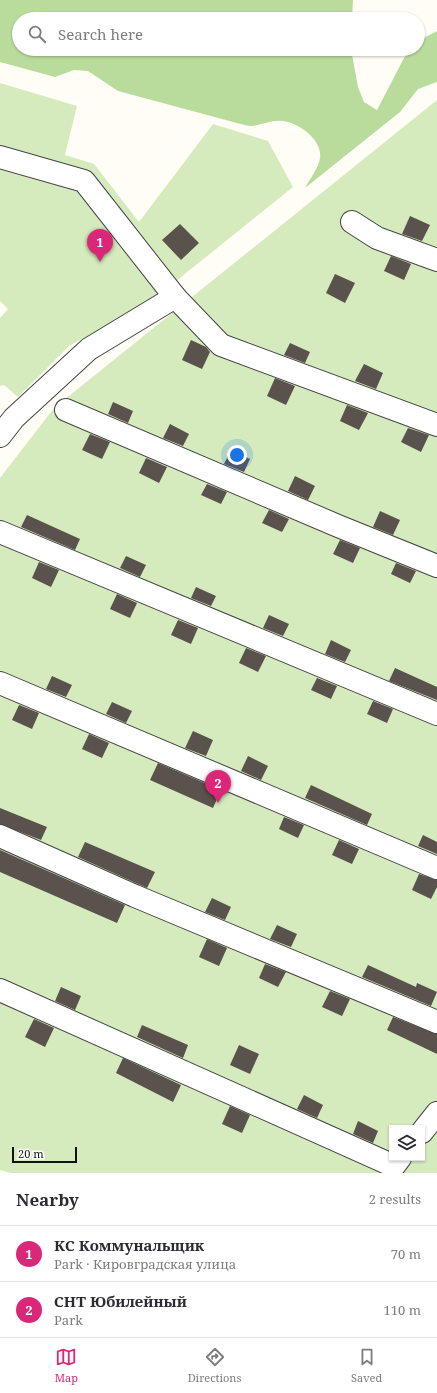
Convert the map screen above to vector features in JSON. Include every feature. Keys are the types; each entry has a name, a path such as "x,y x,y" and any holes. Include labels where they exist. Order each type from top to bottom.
{"street":[{"path":"0,157 84,181 175,297 221,345 437,425"},
{"path":"352,222 377,238 437,260"},
{"path":"0,436 14,418 89,349 175,297"},
{"path":"66,410 338,526 437,566"},
{"path":"0,532 437,714"},
{"path":"0,683 437,868"},
{"path":"0,836 135,896 437,1022"},
{"path":"0,990 394,1166 398,1161"},
{"path":"425,1128 437,1113"}],"green space":[{"path":"0,0 353,0 352,12 12,12 12,56 352,56 358,87 364,102 377,110 404,58 406,56 425,56 425,37 437,31 437,82 418,89 400,112 305,188 318,166 320,151 314,139 308,133 302,128 288,122 278,121 252,126 246,125 118,91 88,71 74,70 55,77 0,62"},
{"path":"0,83 77,106 65,155 94,164 139,222 213,124 268,141 293,187 150,302 69,346 18,397 4,385 0,386 0,318 8,309 0,301"},
{"path":"437,100 437,1173 11,1173 0,1170 0,478 54,408"}],"building":[{"path":"410,216 430,225 422,241 402,234"},
{"path":"180,224 199,243 181,260 162,240"},
{"path":"391,256 411,264 404,280 384,271"},
{"path":"335,274 355,283 345,303 326,293"},
{"path":"191,340 206,347 210,352 202,369 182,360"},
{"path":"290,343 310,352 305,363 284,355"},
{"path":"364,364 383,373 376,389 355,381"},
{"path":"275,378 295,386 286,405 267,396"},
{"path":"113,402 133,411 128,423 108,414"},
{"path":"347,405 368,413 359,430 340,421"},
{"path":"170,424 189,434 183,446 163,438"},
{"path":"408,428 429,435 421,452 401,442"},
{"path":"90,434 110,442 102,459 82,450"},
{"path":"231,450 250,459 244,472 224,464"},
{"path":"146,458 167,467 159,483 139,473"},
{"path":"295,476 315,486 308,500 288,491"},
{"path":"207,484 227,492 221,504 201,495"},
{"path":"269,510 289,519 282,532 262,523"},
{"path":"380,511 400,520 393,535 373,527"},
{"path":"27,515 80,539 75,550 21,527"},
{"path":"340,540 360,548 353,563 333,554"},
{"path":"126,556 146,565 140,577 120,568"},
{"path":"39,562 59,570 51,587 32,578"},
{"path":"396,563 416,571 410,583 391,574"},
{"path":"196,587 216,596 211,606 191,598"},
{"path":"117,594 137,603 130,618 110,609"},
{"path":"269,615 289,624 283,636 263,628"},
{"path":"178,620 198,628 191,644 171,635"},
{"path":"331,640 351,650 345,662 325,654"},
{"path":"246,648 266,656 258,672 239,663"},
{"path":"395,668 437,687 437,700 389,681"},
{"path":"52,676 72,685 66,697 46,689"},
{"path":"317,678 337,686 331,699 311,690"},
{"path":"373,701 393,709 387,723 367,714"},
{"path":"112,702 132,711 126,723 106,714"},
{"path":"19,705 39,713 32,729 12,720"},
{"path":"193,731 213,740 206,756 185,748"},
{"path":"89,734 109,743 102,758 82,749"},
{"path":"248,756 268,766 261,780 241,771"},
{"path":"158,763 221,790 213,808 150,780"},
{"path":"311,785 372,814 367,825 305,798"},
{"path":"0,808 47,827 41,840 0,824"},
{"path":"284,817 304,825 298,838 279,829"},
{"path":"423,835 437,842 437,854 418,846"},
{"path":"339,840 359,849 352,864 332,855"},
{"path":"85,842 155,872 147,888 78,857"},
{"path":"0,850 125,905 117,923 0,872"},
{"path":"419,874 437,880 437,887 431,899 412,890"},
{"path":"212,898 231,907 225,920 205,912"},
{"path":"277,925 297,934 291,947 270,939"},
{"path":"207,939 227,948 219,966 199,957"},
{"path":"265,964 286,972 278,987 259,978"},
{"path":"368,965 416,987 417,983 437,992 431,1006 362,977"},
{"path":"61,987 81,996 75,1010 55,1001"},
{"path":"330,991 350,999 342,1016 322,1007"},
{"path":"393,1017 437,1034 437,1054 387,1030"},
{"path":"34,1019 54,1028 45,1047 25,1037"},
{"path":"142,1025 188,1045 183,1058 137,1037"},
{"path":"239,1045 259,1054 250,1074 230,1065"},
{"path":"123,1058 181,1085 173,1102 116,1073"},
{"path":"304,1095 323,1105 317,1118 297,1109"},
{"path":"230,1106 250,1115 242,1133 222,1124"},
{"path":"358,1121 378,1131 373,1143 353,1134"}],"place":[{"name":"КС Коммунальщик","path":"100,262"},
{"name":"СНТ Юбилейный","path":"218,803"}]}
